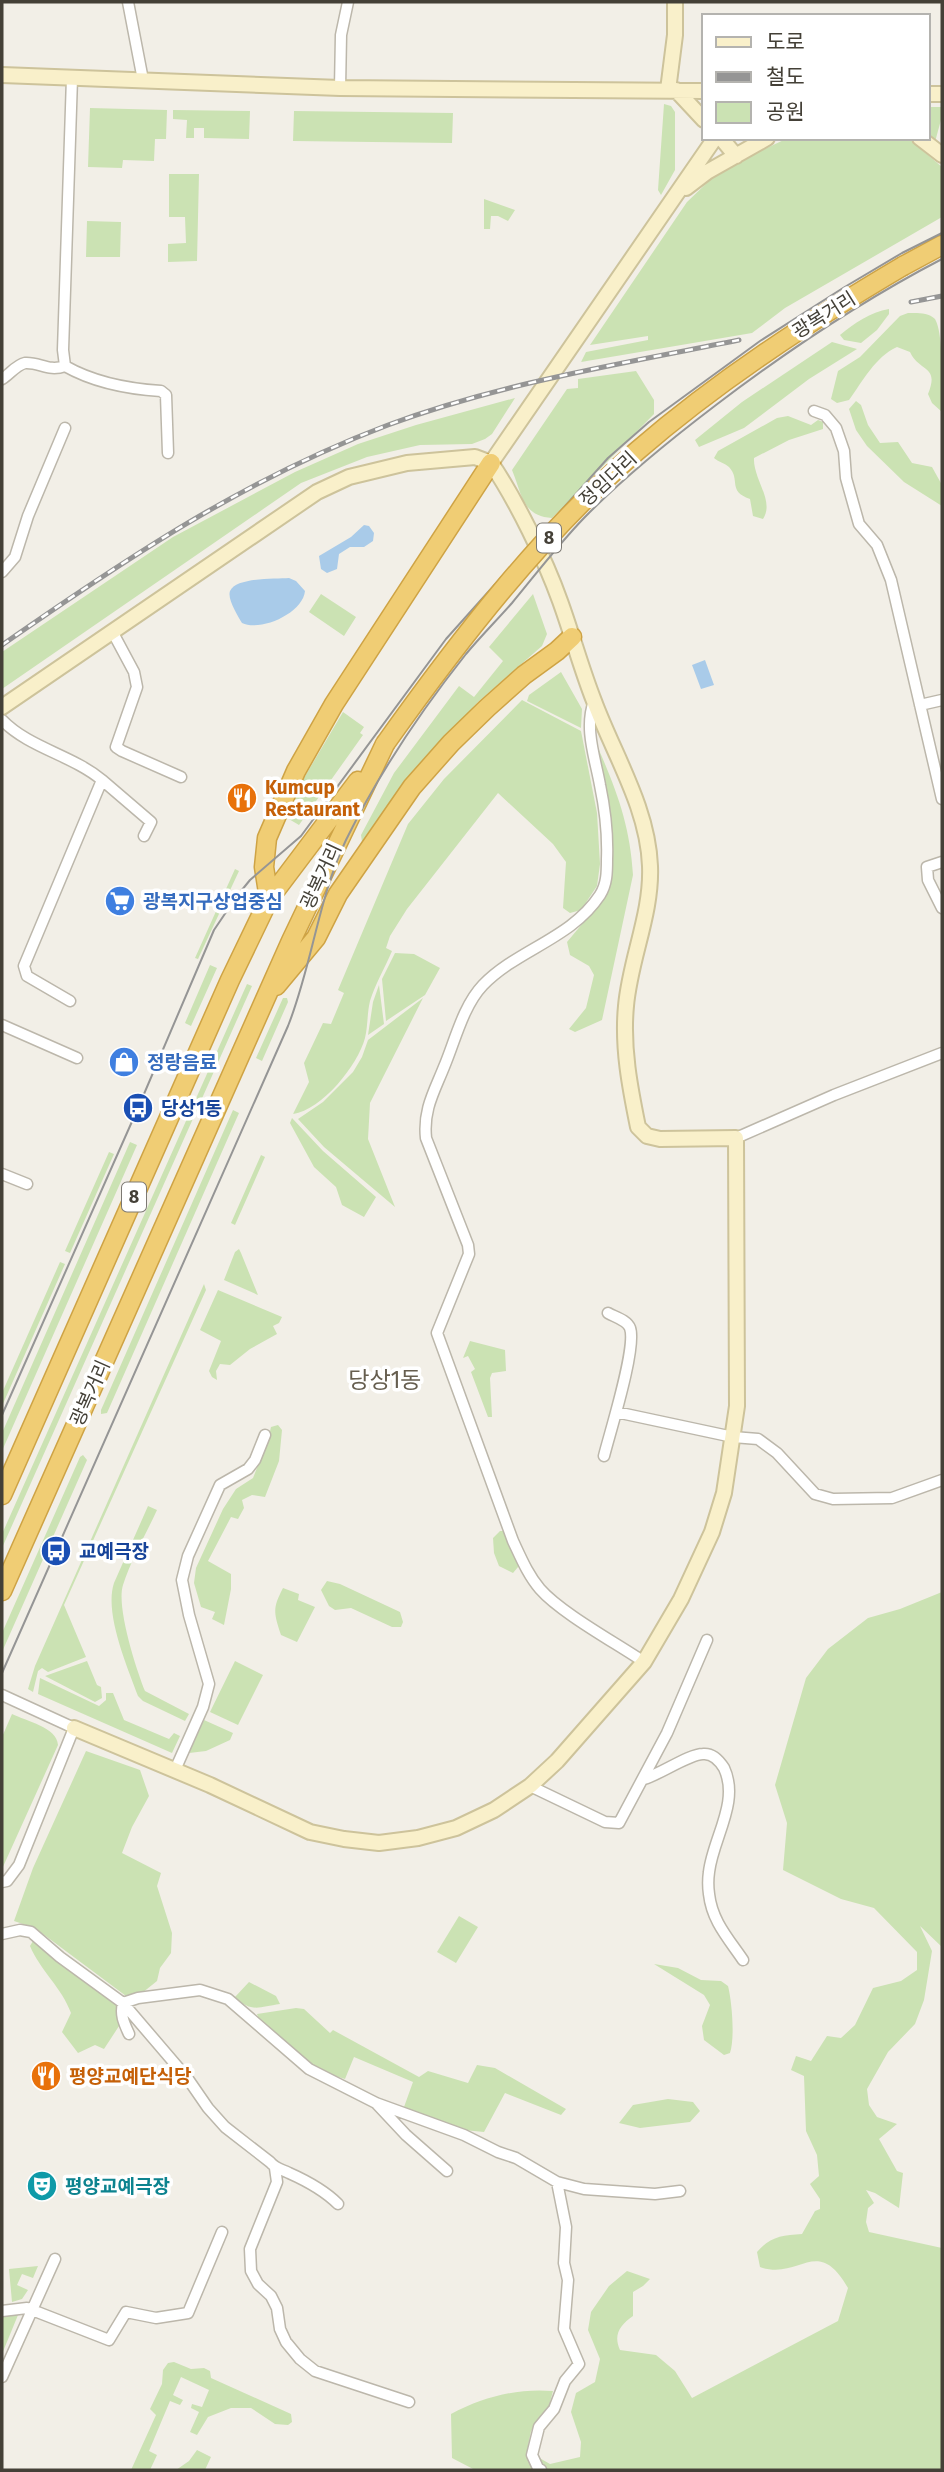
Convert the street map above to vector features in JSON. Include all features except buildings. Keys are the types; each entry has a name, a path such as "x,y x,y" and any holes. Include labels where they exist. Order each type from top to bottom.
{"highway":[{"name":"광복거리","path":"747,366 855,295 942,246"},
{"name":"정임다리","path":"385,744 456,647 562,524 637,451 747,366"},
{"path":"269,899 264,867 267,838 296,771 334,704 491,463"},
{"path":"266,996 316,938 338,894 360,859 412,787 486,708 572,637"},
{"name":"광복거리","path":"2,1495 269,899 385,744"},
{"name":"광복거리","path":"2,1591 266,996 385,744"}],"street":[{"path":"128,2 143,80"},
{"path":"340,88 341,35 348,2"},
{"path":"675,2 672,90 702,118"},
{"path":"2,75 340,88 702,91"},
{"path":"65,366 63,350 72,78"},
{"path":"491,463 714,140"},
{"path":"723,140 736,156"},
{"path":"674,198 707,172 764,140"},
{"path":"923,140 942,155"},
{"path":"2,379 19,365 27,363 51,369 65,366 77,373 123,387 161,391 166,395 167,453"},
{"path":"814,411 831,421 840,438 846,478 859,524 877,545 891,580 942,799"},
{"path":"2,572 15,557 28,516 65,428"},
{"path":"2,707 317,492 349,477 380,468 475,457 491,463 559,598 594,701 638,804 648,838 651,868 649,894 631,976 625,1040 638,1128 647,1136 660,1139 736,1138 859,1084 942,1052"},
{"path":"112,631 134,672 137,687 116,747 181,777"},
{"path":"920,705 942,700"},
{"path":"594,701 589,714 590,734 606,819 606,883 584,916 570,928 498,972 481,987 470,1005 424,1121 426,1138 468,1244 469,1254 437,1333 513,1541 540,1590 644,1662"},
{"path":"2,720 15,732 90,770 150,822 144,836"},
{"path":"70,1001 27,976 24,966 102,780"},
{"path":"942,862 927,867 928,880 942,908"},
{"path":"3,1027 77,1058"},
{"path":"2,1695 310,1832 379,1843 418,1838 456,1828 494,1810 530,1786 566,1752 644,1662 681,1599 712,1532 724,1493 737,1406 736,1138"},
{"path":"2,1174 27,1184"},
{"path":"604,1456 628,1356 631,1330 626,1322 608,1313"},
{"path":"616,1412 758,1440 777,1453 815,1494 833,1499 892,1498 942,1480"},
{"path":"175,1770 203,1707 209,1684 182,1580 188,1556 220,1485 248,1469 255,1460 265,1435"},
{"path":"530,1786 605,1822 619,1823 667,1733 707,1640"},
{"path":"2,1882 7,1881 19,1865 74,1728"},
{"path":"644,1779 705,1753 713,1755 721,1763 728,1776 730,1791 709,1872 709,1893 716,1920 743,1960"},
{"path":"2,1934 20,1930 31,1932 123,2003 188,2078 208,2108 225,2127 275,2168 277,2182 250,2249 251,2271 258,2284 271,2296 277,2308 280,2329 286,2342 300,2359 316,2371 408,2402"},
{"path":"123,2003 138,1998 200,1990 228,1998 309,2069 376,2103 464,2135 516,2158 557,2182 584,2189 655,2194 680,2192"},
{"path":"123,2003 121,2011 129,2034"},
{"path":"376,2103 446,2171"},
{"path":"275,2168 325,2191 338,2204"},
{"path":"541,2470 532,2455 539,2427 554,2409 565,2381 579,2364 564,2329 568,2280 564,2263 566,2227 557,2182"},
{"path":"2,2311 27,2308 109,2340 126,2312 156,2318 188,2312 222,2232"},
{"path":"2,2377 55,2259"}],"green space":[{"path":"664,104 671,106 675,112 675,170 661,195 658,190"},
{"path":"930,107 942,107 942,116 935,142 930,139"},
{"path":"90,108 167,110 166,139 155,139 154,161 123,160 122,168 88,167"},
{"path":"173,110 250,111 249,139 204,138 204,128 194,128 194,138 186,138 187,120 173,119"},
{"path":"294,111 453,113 452,143 293,141"},
{"path":"784,140 910,140 942,167 942,217 785,308 752,333 581,362 586,352 648,340 648,336 590,345 687,202 711,179 743,159"},
{"path":"169,174 199,174 197,261 168,262 168,244 186,243 185,217 169,217"},
{"path":"484,199 515,210 508,221 491,216 490,229 484,229"},
{"path":"87,221 121,222 120,257 86,257"},
{"path":"889,309 889,314 877,330 861,343 844,340 840,335 869,315"},
{"path":"908,313 929,315 935,319 938,326 942,363 942,412 932,403 928,394 932,378 930,373 910,352 897,347 876,363 849,400 837,403 831,399 838,371 860,357 900,316"},
{"path":"832,342 857,349 809,379 744,428 699,447 695,440 742,402"},
{"path":"636,371 654,400 654,414 552,518 534,513 524,502 512,470 567,389 578,388 578,379"},
{"path":"515,398 492,434 485,439 472,444 420,445 367,457 301,483 2,689 2,652 173,537 295,472 358,444"},
{"path":"856,401 861,405 868,425 880,443 898,442 912,463 932,467 942,485 942,506 904,482 867,446 856,430 849,409"},
{"path":"788,416 811,425 818,420 823,422 823,429 789,440 754,458 767,505 763,519 753,516 750,499 736,489 729,467 714,458 718,451 777,418"},
{"path":"321,594 356,617 344,636 309,612"},
{"path":"533,594 547,634 542,646 478,702 422,762 367,840 362,842 361,835 394,773 459,686 474,697 503,661 489,647"},
{"path":"561,672 582,709 581,728 527,701 529,695"},
{"path":"522,700 581,731 597,813 600,864 597,886 581,910 570,913 563,908 566,862 553,844 498,793 407,909 390,936 386,948 392,951 372,995 365,1038 355,1061 327,1095 304,1111 293,1114 309,1082 304,1063 323,1023 331,1024 344,993 338,990 408,824 444,779"},
{"path":"343,712 364,727 360,733 363,735 299,825 282,815"},
{"path":"596,743 621,807 629,839 633,875 602,1020 575,1032 569,1029 586,1008 594,975 589,966 570,955 567,942 598,905 608,888"},
{"path":"235,869 239,871 198,959 195,958"},
{"path":"395,953 414,954 440,968 425,995 386,1021 382,979"},
{"path":"210,965 217,968 191,1026 185,1023"},
{"path":"247,984 252,986 2,1548 2,1534"},
{"path":"379,985 384,1024 368,1035 373,1002"},
{"path":"283,998 287,998 288,1002 262,1061 256,1058"},
{"path":"423,998 370,1103 368,1139 395,1207 324,1147 298,1119 323,1102 353,1072 368,1040"},
{"path":"233,1110 239,1113 107,1413 101,1414 101,1410"},
{"path":"292,1118 323,1151 376,1197 364,1217 342,1205 336,1187 314,1167 290,1123"},
{"path":"130,1142 137,1145 2,1451 2,1433"},
{"path":"109,1152 114,1154 70,1253 65,1251"},
{"path":"261,1155 265,1157 235,1225 231,1223"},
{"path":"239,1249 258,1295 224,1280 235,1252"},
{"path":"60,1262 65,1264 2,1406 2,1393"},
{"path":"204,1284 206,1290 64,1605 86,1657 48,1672 42,1668 38,1671 33,1692 28,1689 35,1666"},
{"path":"218,1290 282,1317 279,1323 273,1326 277,1334 250,1349 230,1365 220,1364 216,1371 217,1380 209,1371 221,1341 200,1330"},
{"path":"470,1341 505,1350 506,1371 492,1373 490,1378 492,1417 488,1417 471,1372 475,1369 468,1356 463,1358"},
{"path":"278,1425 282,1430 279,1461 265,1497 252,1495 242,1500 244,1508 238,1519 231,1517 208,1561 231,1574 224,1625 212,1619 215,1612 201,1607 194,1583 196,1568 223,1509 236,1489 253,1478 271,1427"},
{"path":"83,1455 87,1460 2,1652 2,1633"},
{"path":"148,1506 157,1510 123,1585 122,1607 132,1653 145,1691 189,1714 185,1721 138,1696 114,1624 114,1583"},
{"path":"500,1531 506,1531 518,1559 518,1567 513,1573 499,1566 494,1553 493,1538"},
{"path":"327,1581 340,1584 400,1612 403,1622 401,1627 392,1627 351,1608 335,1610 329,1606 321,1590"},
{"path":"283,1588 299,1594 298,1600 315,1607 297,1642 281,1635 277,1621 275,1611"},
{"path":"942,1592 942,1947 920,1926 932,1951 924,2000 915,2024 888,2052 867,2089 869,2105 877,2117 897,2124 879,2139 897,2171 903,2173 899,2208 866,2190 874,2203 868,2208 866,2222 869,2232 942,2248 942,2470 475,2470 452,2458 451,2414 500,2395 540,2390 553,2391 549,2406 531,2431 527,2451 550,2464 580,2457 581,2442 571,2412 576,2393 595,2382 600,2359 588,2330 591,2312 609,2286 627,2271 650,2279 633,2292 633,2316 621,2327 617,2340 620,2350 656,2355 675,2371 692,2398 838,2321 848,2288 837,2272 827,2264 817,2261 786,2269 760,2267 757,2252 777,2238 802,2234 815,2211 820,2209 820,2199 810,2184 819,2176 817,2155 806,2131 804,2076 791,2070 796,2056 811,2061 827,2036 841,2038 855,2025 873,1988 901,1981 917,1970 917,1952 874,1908 841,1899 783,1870 787,1823 775,1785 806,1678 828,1649 868,1618 900,1609"},
{"path":"87,1661 97,1685 101,1687 102,1698 95,1702 45,1676"},
{"path":"235,1661 263,1675 238,1725 210,1712"},
{"path":"40,1678 99,1706 106,1700 106,1693 113,1693 124,1720 169,1739 174,1733 180,1736 172,1753 38,1694"},
{"path":"12,1714 47,1729 58,1745 2,1869 2,1737"},
{"path":"204,1720 233,1733 230,1740 206,1751 189,1753"},
{"path":"86,1751 140,1770 149,1796 122,1853 161,1873 157,1886 172,1933 171,1953 160,1968 157,1981 142,1993 126,1996 35,1928 14,1921 33,1868"},
{"path":"459,1916 478,1927 456,1963 437,1952"},
{"path":"33,1941 116,2004 121,2023 104,2049 95,2045 78,2053 62,2032 71,2013 34,1955 30,1946"},
{"path":"654,1964 678,1968 701,1980 721,1981 728,1986 732,2020 730,2053 724,2055 704,2040 702,2026 710,2005 704,1995"},
{"path":"249,1982 276,1996 280,2004 256,2008 241,2002 235,1997"},
{"path":"304,2009 330,2033 333,2030 419,2077 428,2071 468,2083 477,2065 495,2068 566,2109 561,2115 505,2093 484,2132 464,2130 404,2107 413,2082 354,2057 345,2079 320,2069 288,2047 259,2020 257,2014"},
{"path":"668,2099 693,2102 700,2111 690,2122 640,2128 619,2123 633,2105"},
{"path":"38,2266 33,2278 22,2274 17,2285 28,2290 22,2299 12,2302 9,2269"},
{"path":"2,2314 18,2315 2,2354"},
{"path":"174,2362 191,2369 204,2368 210,2371 211,2378 291,2414 292,2422 288,2425 275,2424 251,2408 231,2408 208,2417 197,2435 190,2432 199,2412 191,2408 192,2404 202,2407 209,2390 181,2377 173,2395 183,2400 180,2405 170,2401 149,2451 157,2455 150,2470 131,2470 156,2415 150,2409 162,2384 163,2370 168,2363"},
{"path":"197,2450 211,2457 205,2470 176,2470 189,2461"}],"water":[{"path":"364,525 369,526 374,533 373,541 364,547 350,547 339,554 337,569 327,573 321,569 319,556 351,537"},
{"path":"289,578 305,591 297,607 270,623 242,623 229,594 234,586 248,581"},
{"path":"705,660 714,685 701,689 692,665"}],"tram line":[{"path":"2,1415 214,930 237,896 250,880 301,836 446,639 608,458 649,422 760,341 843,288 942,233"},
{"path":"2,1673 288,1026 336,862 372,791 401,744 432,698 472,647 574,528 631,473 770,365 854,309 942,259"}],"railway":[{"path":"911,302 942,296"},
{"path":"2,645 141,551 236,495 335,446 388,425 474,397 739,340"}],"place":[{"name":"Kumcup Restaurant","path":"242,798"},
{"name":"광복지구상업중심","path":"120,901"},
{"name":"정랑음료","path":"124,1062"},
{"name":"당상1동","path":"138,1108"},
{"name":"교예극장","path":"56,1551"},
{"name":"평양교예단식당","path":"46,2076"},
{"name":"평양교예극장","path":"42,2186"}],"district":[{"name":"당상1동","path":"385,1380"}]}
